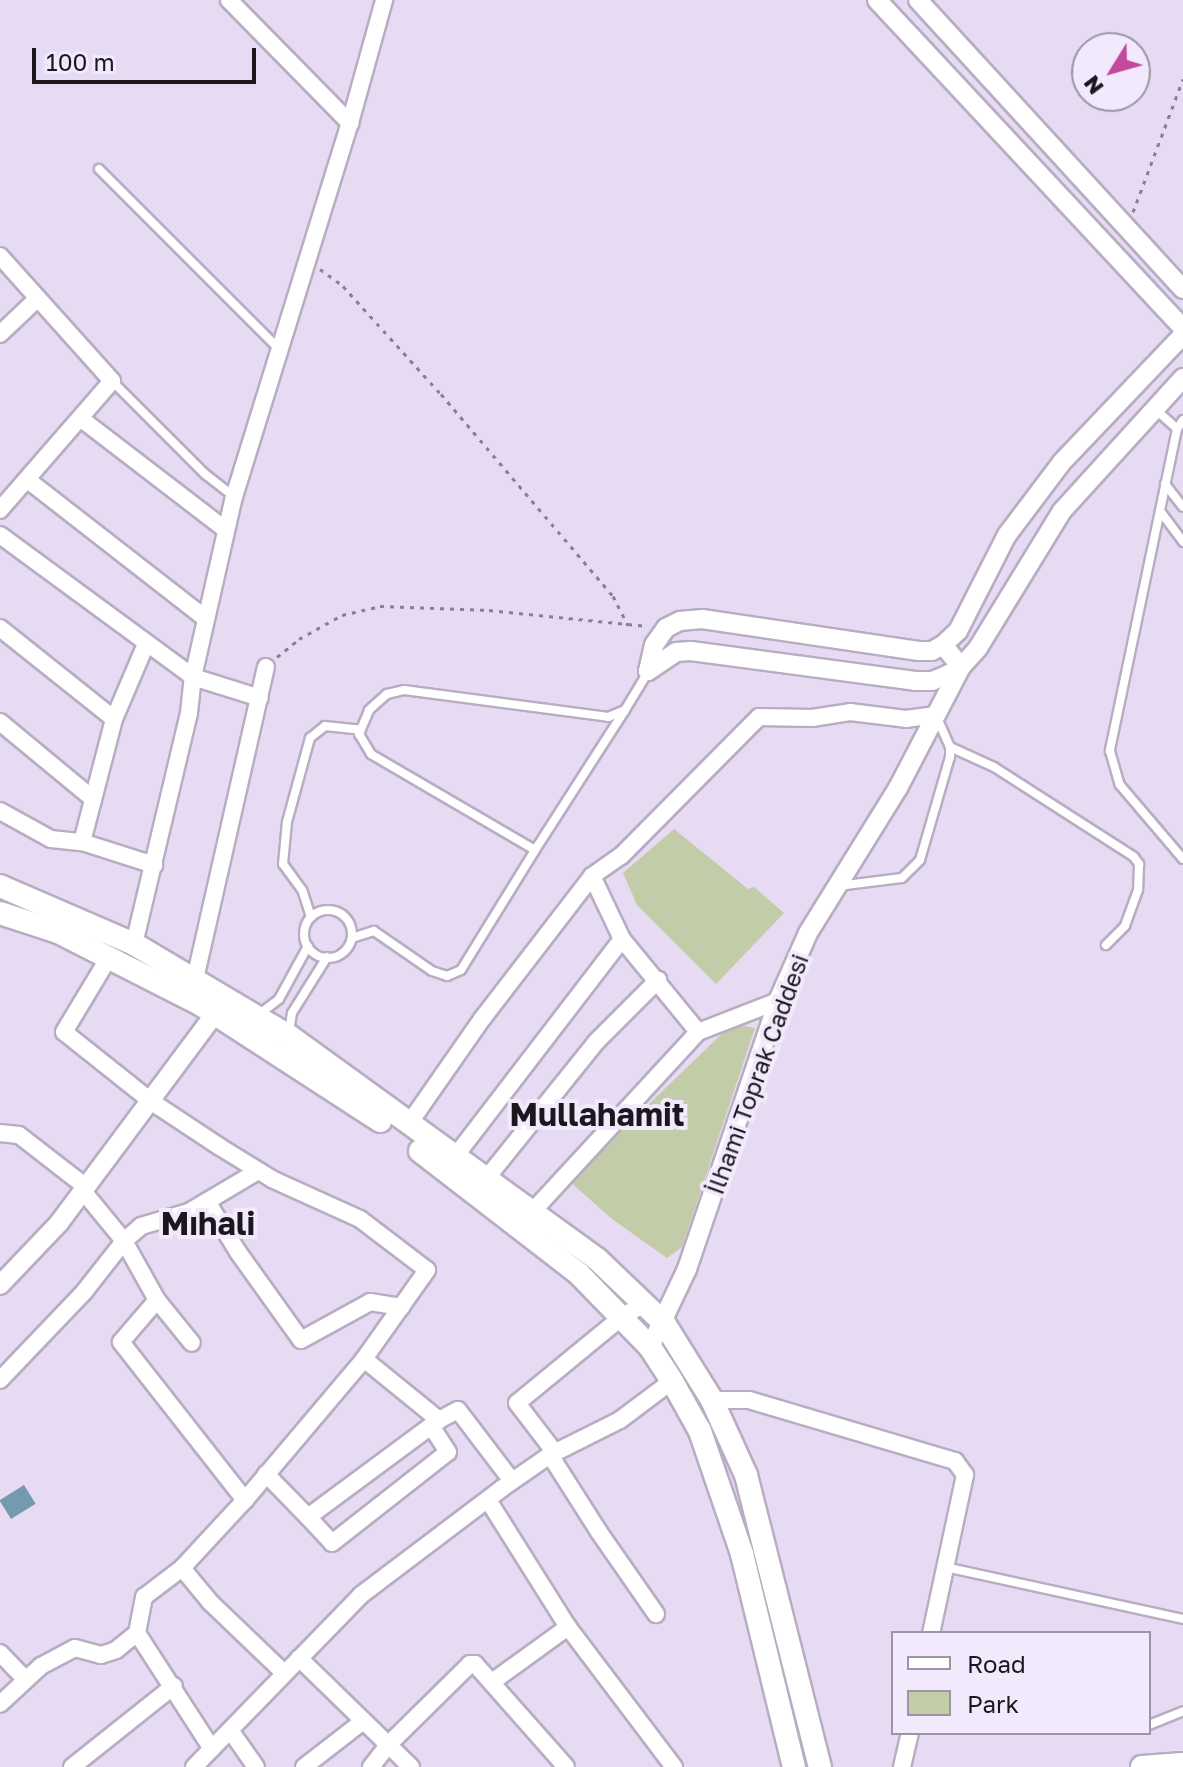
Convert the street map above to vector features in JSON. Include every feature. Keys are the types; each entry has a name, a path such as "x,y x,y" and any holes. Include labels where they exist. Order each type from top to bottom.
{"main road":[{"path":"0,886 134,944 289,1036 597,1259 664,1323 712,1400 746,1475 821,1765"},
{"path":"0,913 58,932 215,1014 386,1125 579,1274 623,1316 650,1347 700,1431 742,1554 794,1767"},
{"path":"1142,1767 1183,1764"}],"street":[{"path":"134,944 189,713 193,677 234,497 350,123 384,0"},
{"path":"877,0 1183,328"},
{"path":"918,0 1183,289"},
{"path":"239,4 350,123"},
{"path":"0,256 112,381 29,481 0,510"},
{"path":"0,334 38,298"},
{"path":"648,671 654,645 666,628 680,621 702,619 919,651 932,651 943,645 958,631 1007,535 1062,462 1183,335"},
{"name":"İlhami Toprak Caddesi","path":"650,1347 664,1323 707,1215 778,1001 808,933 898,788 961,667 978,648 1062,511 1183,378"},
{"path":"80,418 226,530"},
{"path":"29,481 206,619"},
{"path":"0,535 193,677 260,698"},
{"path":"0,628 114,719"},
{"path":"82,842 114,719 146,644"},
{"path":"648,671 676,652 691,651 932,681 961,667 943,645"},
{"path":"195,979 266,667"},
{"path":"408,1125 482,1019 592,876 621,856 759,717 812,718 850,712 906,719 936,715"},
{"path":"0,722 93,799"},
{"path":"0,811 51,839 82,842 154,865"},
{"path":"592,876 622,939 698,1032"},
{"path":"454,1158 622,939"},
{"path":"0,1704 41,1666 75,1648 101,1655 116,1650 137,1633 144,1597 182,1568 245,1500 364,1359 427,1270 360,1219 258,1171 152,1102 64,1032 108,959"},
{"path":"486,1179 596,1042 658,980"},
{"path":"532,1212 698,1032 778,1001"},
{"path":"0,1285 8,1269 59,1223 215,1014"},
{"path":"0,1133 19,1135 85,1189 124,1241 157,1300 192,1343"},
{"path":"0,1380 84,1292 124,1241 141,1226 208,1203 258,1171"},
{"path":"208,1203 238,1252 301,1340 370,1302 402,1307"},
{"path":"157,1300 121,1342 245,1500"},
{"path":"550,1455 553,1450 517,1403 623,1316 644,1304"},
{"path":"266,1474 332,1543 448,1452 435,1423 364,1359"},
{"path":"194,1767 361,1595 512,1481 550,1455 620,1420 672,1381"},
{"path":"712,1400 749,1400 955,1461 965,1475 931,1631"},
{"path":"308,1517 435,1423 458,1410 512,1481"},
{"path":"550,1455 656,1614"},
{"path":"488,1500 568,1627 674,1767"},
{"path":"182,1568 210,1602 284,1673"},
{"path":"492,1682 568,1627"},
{"path":"137,1633 212,1749"},
{"path":"0,1653 26,1680"},
{"path":"299,1658 411,1767"},
{"path":"371,1767 388,1745 470,1664 475,1664 566,1767"},
{"path":"72,1767 174,1686"},
{"path":"304,1767 362,1722"},
{"path":"230,1730 256,1767"},
{"path":"902,1767 910,1735"}],"lane":[{"path":"99,169 280,350"},
{"path":"112,381 205,474 234,497"},
{"path":"1153,408 1177,429"},
{"path":"1183,420 1177,429 1110,751 1120,785 1183,859"},
{"path":"1165,484 1183,507"},
{"path":"1160,511 1183,542"},
{"path":"308,946 327,957 340,955 352,938 374,931 432,971 447,976 461,970 648,671"},
{"path":"535,850 371,754 359,734 369,710 387,694 404,690 608,717 625,710"},
{"path":"837,886 902,878 920,860 939,800 950,747 936,715"},
{"path":"311,917 302,890 283,864 287,822 310,738 325,726 361,730"},
{"path":"950,747 994,767 1134,857 1139,864 1138,890 1125,926 1106,945"},
{"path":"256,1016 279,999 308,946 304,931 311,917 324,910 339,912 350,923 352,938"},
{"path":"289,1036 292,1013 327,957"},
{"path":"945,1567 1183,1619"},
{"path":"1151,1724 1183,1711"}],"path":[{"path":"1128,227 1183,79"},
{"path":"307,263 343,286 441,394 613,596 628,625"},
{"path":"266,667 299,639 342,615 380,606 489,610 666,628"}],"green space":[{"path":"674,829 748,889 754,887 784,913 716,984 637,905 623,873"},
{"path":"732,1024 755,1028 682,1247 667,1258 612,1219 569,1181"}],"water":[{"path":"24,1485 36,1504 11,1519 0,1500"}],"district":[{"name":"Mullahamit","path":"597,1114"},
{"name":"Mıhali","path":"208,1223"}]}
